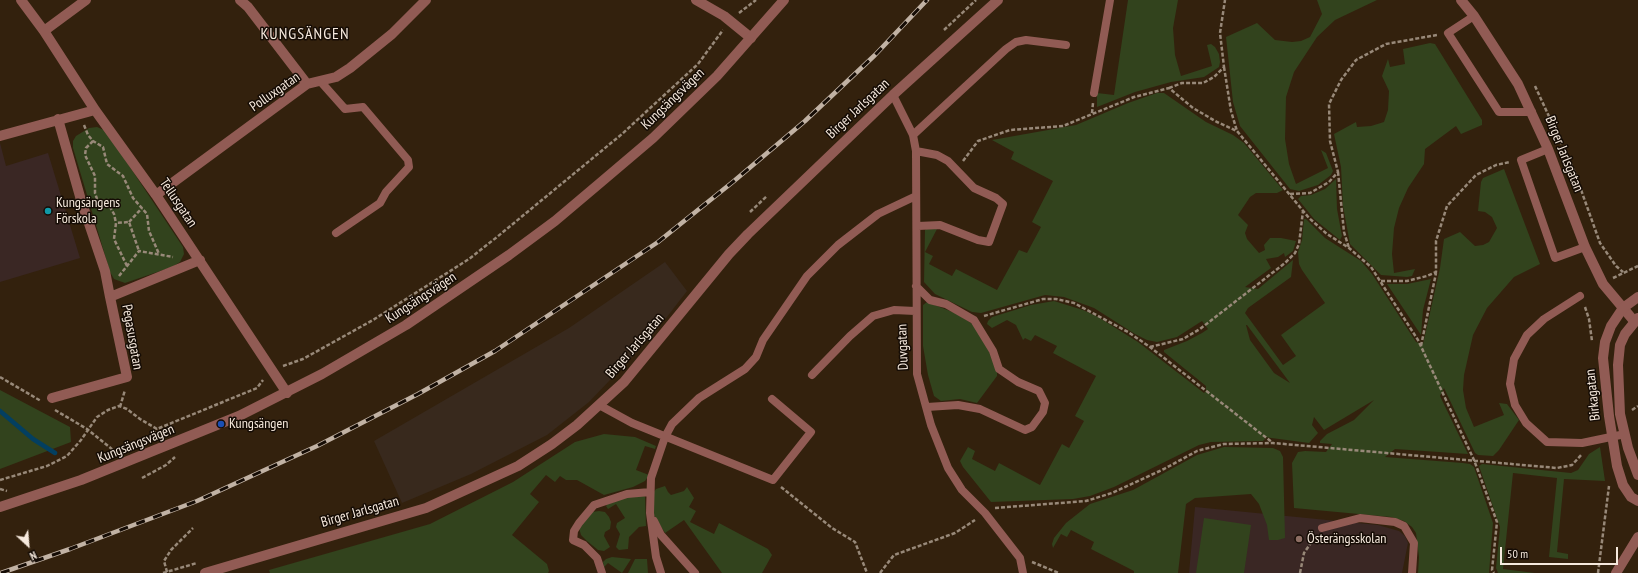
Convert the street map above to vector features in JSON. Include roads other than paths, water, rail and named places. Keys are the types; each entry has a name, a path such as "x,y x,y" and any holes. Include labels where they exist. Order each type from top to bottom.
{"street":[{"name":"Tellusgatan","path":"21,0 44,31 94,110 156,195 200,260 287,393"},
{"path":"44,31 86,0"},
{"path":"240,0 248,7 307,84"},
{"name":"Polluxgatan","path":"156,195 307,84 336,78 350,68 392,34 426,0"},
{"path":"696,0 731,20 752,38"},
{"name":"Kungsängsvägen","path":"0,507 40,495 136,459 221,424 287,393 406,325 461,289 556,221 653,138 717,76 784,0"},
{"name":"Birger Jarlsgatan","path":"205,573 426,508 471,489 518,466 552,444 624,382 734,249 893,95 998,0"},
{"name":"Birger Jarlsgatan","path":"1461,0 1474,16 1518,84 1548,150 1585,247 1603,284 1623,308 1636,320"},
{"path":"0,136 94,110"},
{"name":"Pegasusgatan","path":"50,404 127,377 105,271 81,200 58,120"},
{"name":"Pegasusgatan","path":"110,297 200,260"},
{"name":"Birkagatan","path":"1638,296 1623,308 1611,326 1605,342 1603,358 1612,437 1617,466 1623,485 1631,497 1638,501"},
{"name":"Birkagatan","path":"1636,320 1620,345 1618,365 1620,414 1628,448 1638,475"},
{"path":"1616,573 1638,537"}],"lane":[{"path":"1094,93 1110,0"},
{"path":"1474,16 1448,33 1499,112 1532,112"},
{"path":"913,135 1006,48 1016,42 1026,40 1066,45"},
{"path":"321,82 345,109 363,107 408,160 408,167 386,192 380,203 336,233"},
{"name":"Duvgatan","path":"893,95 913,135 916,151 918,226 915,311 917,374 931,425 948,468 962,490 984,513 1020,558 1023,573"},
{"path":"1548,150 1521,160 1555,258 1585,247"},
{"path":"916,151 937,155 956,168 974,188 996,198 1003,204 989,242 978,240 940,225 918,226"},
{"path":"660,573 656,557 650,513 651,478 665,437 672,424 698,398 746,369 756,357 763,340 807,276 838,245 878,214 916,196"},
{"path":"916,286 930,300 946,304 974,320 993,351 999,369 1018,382 1039,391 1045,403 1043,412 1032,427 1025,430 980,409 958,405 927,407"},
{"path":"1580,296 1544,319 1527,335 1514,359 1510,384 1515,405 1526,423 1547,442 1582,443 1625,434"},
{"path":"812,375 850,336 873,316 894,310 915,311"},
{"path":"599,405 632,424 773,480 811,432 772,399"},
{"path":"602,573 597,558 584,545 573,540 576,527 594,505 627,494 650,492"},
{"path":"650,513 661,535 695,573"},
{"path":"1322,528 1360,518 1395,522 1404,526 1411,534 1414,543 1412,573"}],"waterway":[{"path":"0,411 33,439 55,453"}],"railway":[{"path":"1,573 70,549 197,501 317,446 418,394 495,351 658,242 734,181 805,121 875,55 927,0"}],"place":[{"name":"Kungsängens Förskola","path":"48,211"},
{"name":"Kungsängen","path":"221,424"},
{"name":"Österängsskolan","path":"1299,539"}],"district":[{"name":"KUNGSÄNGEN","path":"305,34"}]}
